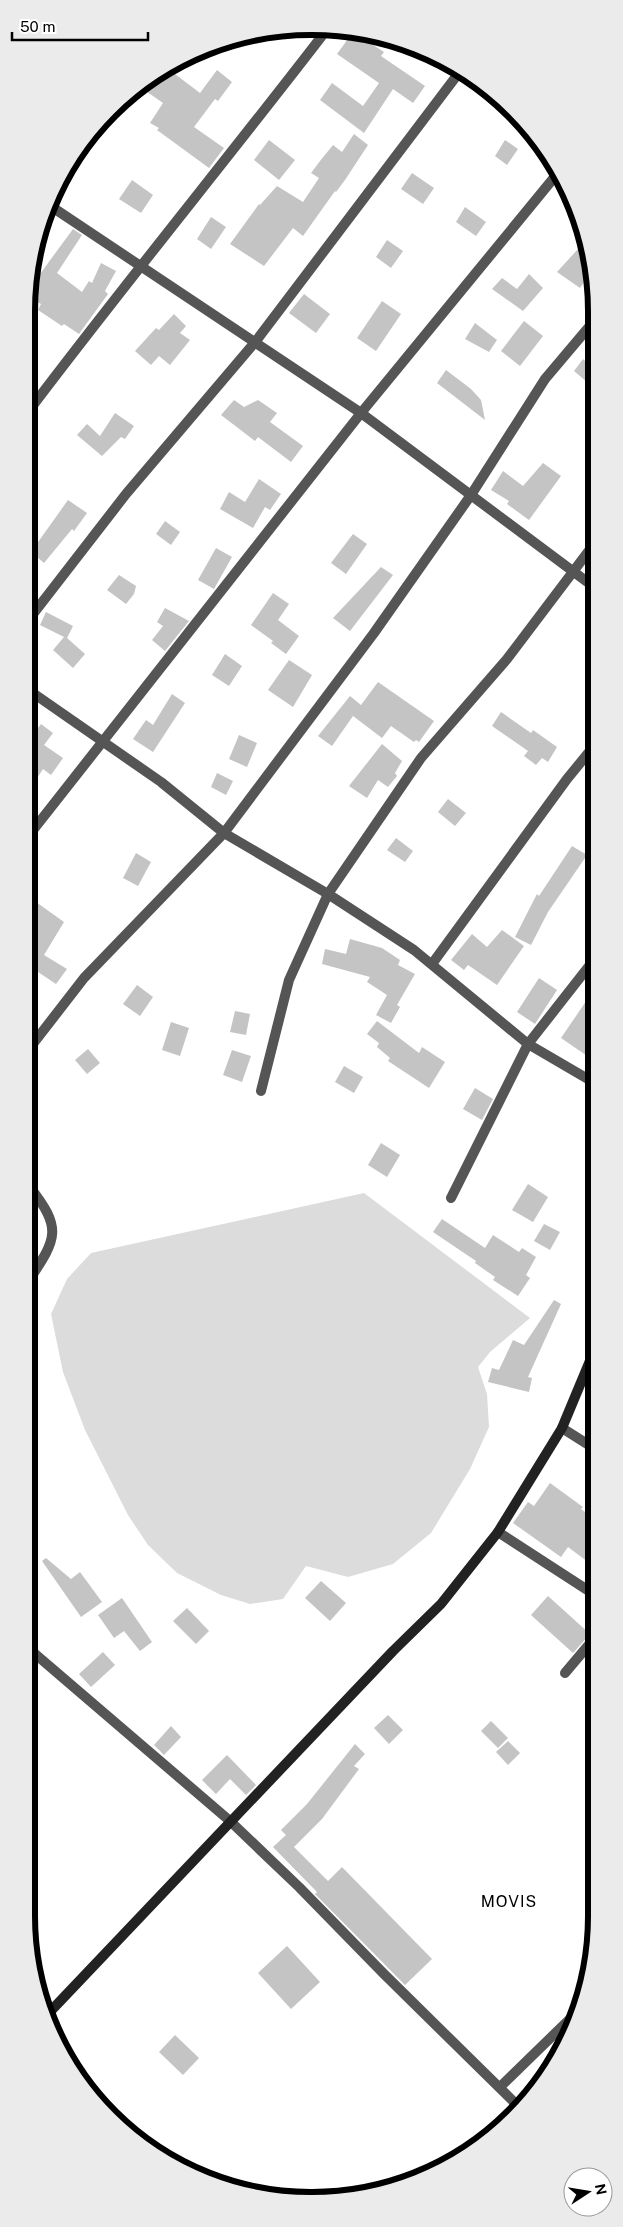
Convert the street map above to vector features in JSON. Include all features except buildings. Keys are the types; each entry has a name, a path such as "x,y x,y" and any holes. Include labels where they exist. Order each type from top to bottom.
{"street":[{"path":"35,403 322,36"},
{"path":"35,612 126,494 256,341 456,76"},
{"path":"35,828 361,413 554,178"},
{"path":"55,209 256,341 361,413 588,583"},
{"path":"35,1041 84,978 224,833 350,666 471,495 545,379 588,327"},
{"path":"261,1091 289,980 328,894 421,758 507,658 588,551"},
{"path":"35,694 161,782 224,833 328,894 432,964 528,1044 588,1079"},
{"path":"432,964 567,779 588,753"},
{"path":"451,1198 528,1044 588,966"},
{"path":"35,1194 45,1206 51,1223 53,1238 35,1271"},
{"path":"52,2010 393,1651 442,1604 498,1532 562,1428 588,1366"},
{"path":"562,1428 588,1444"},
{"path":"498,1532 588,1590"},
{"path":"564,1673 588,1646"},
{"path":"35,1654 230,1821 300,1887 384,1974 515,2102"},
{"path":"500,2087 566,2022"}],"shaded area":[{"path":"364,1193 530,1318 490,1352 478,1367 487,1394 489,1427 470,1469 431,1533 393,1564 348,1577 306,1566 283,1599 250,1604 221,1595 177,1573 148,1545 128,1515 85,1430 63,1372 51,1314 67,1279 91,1253"}],"district":[{"name":"MOVIS","path":"509,1901"}]}
